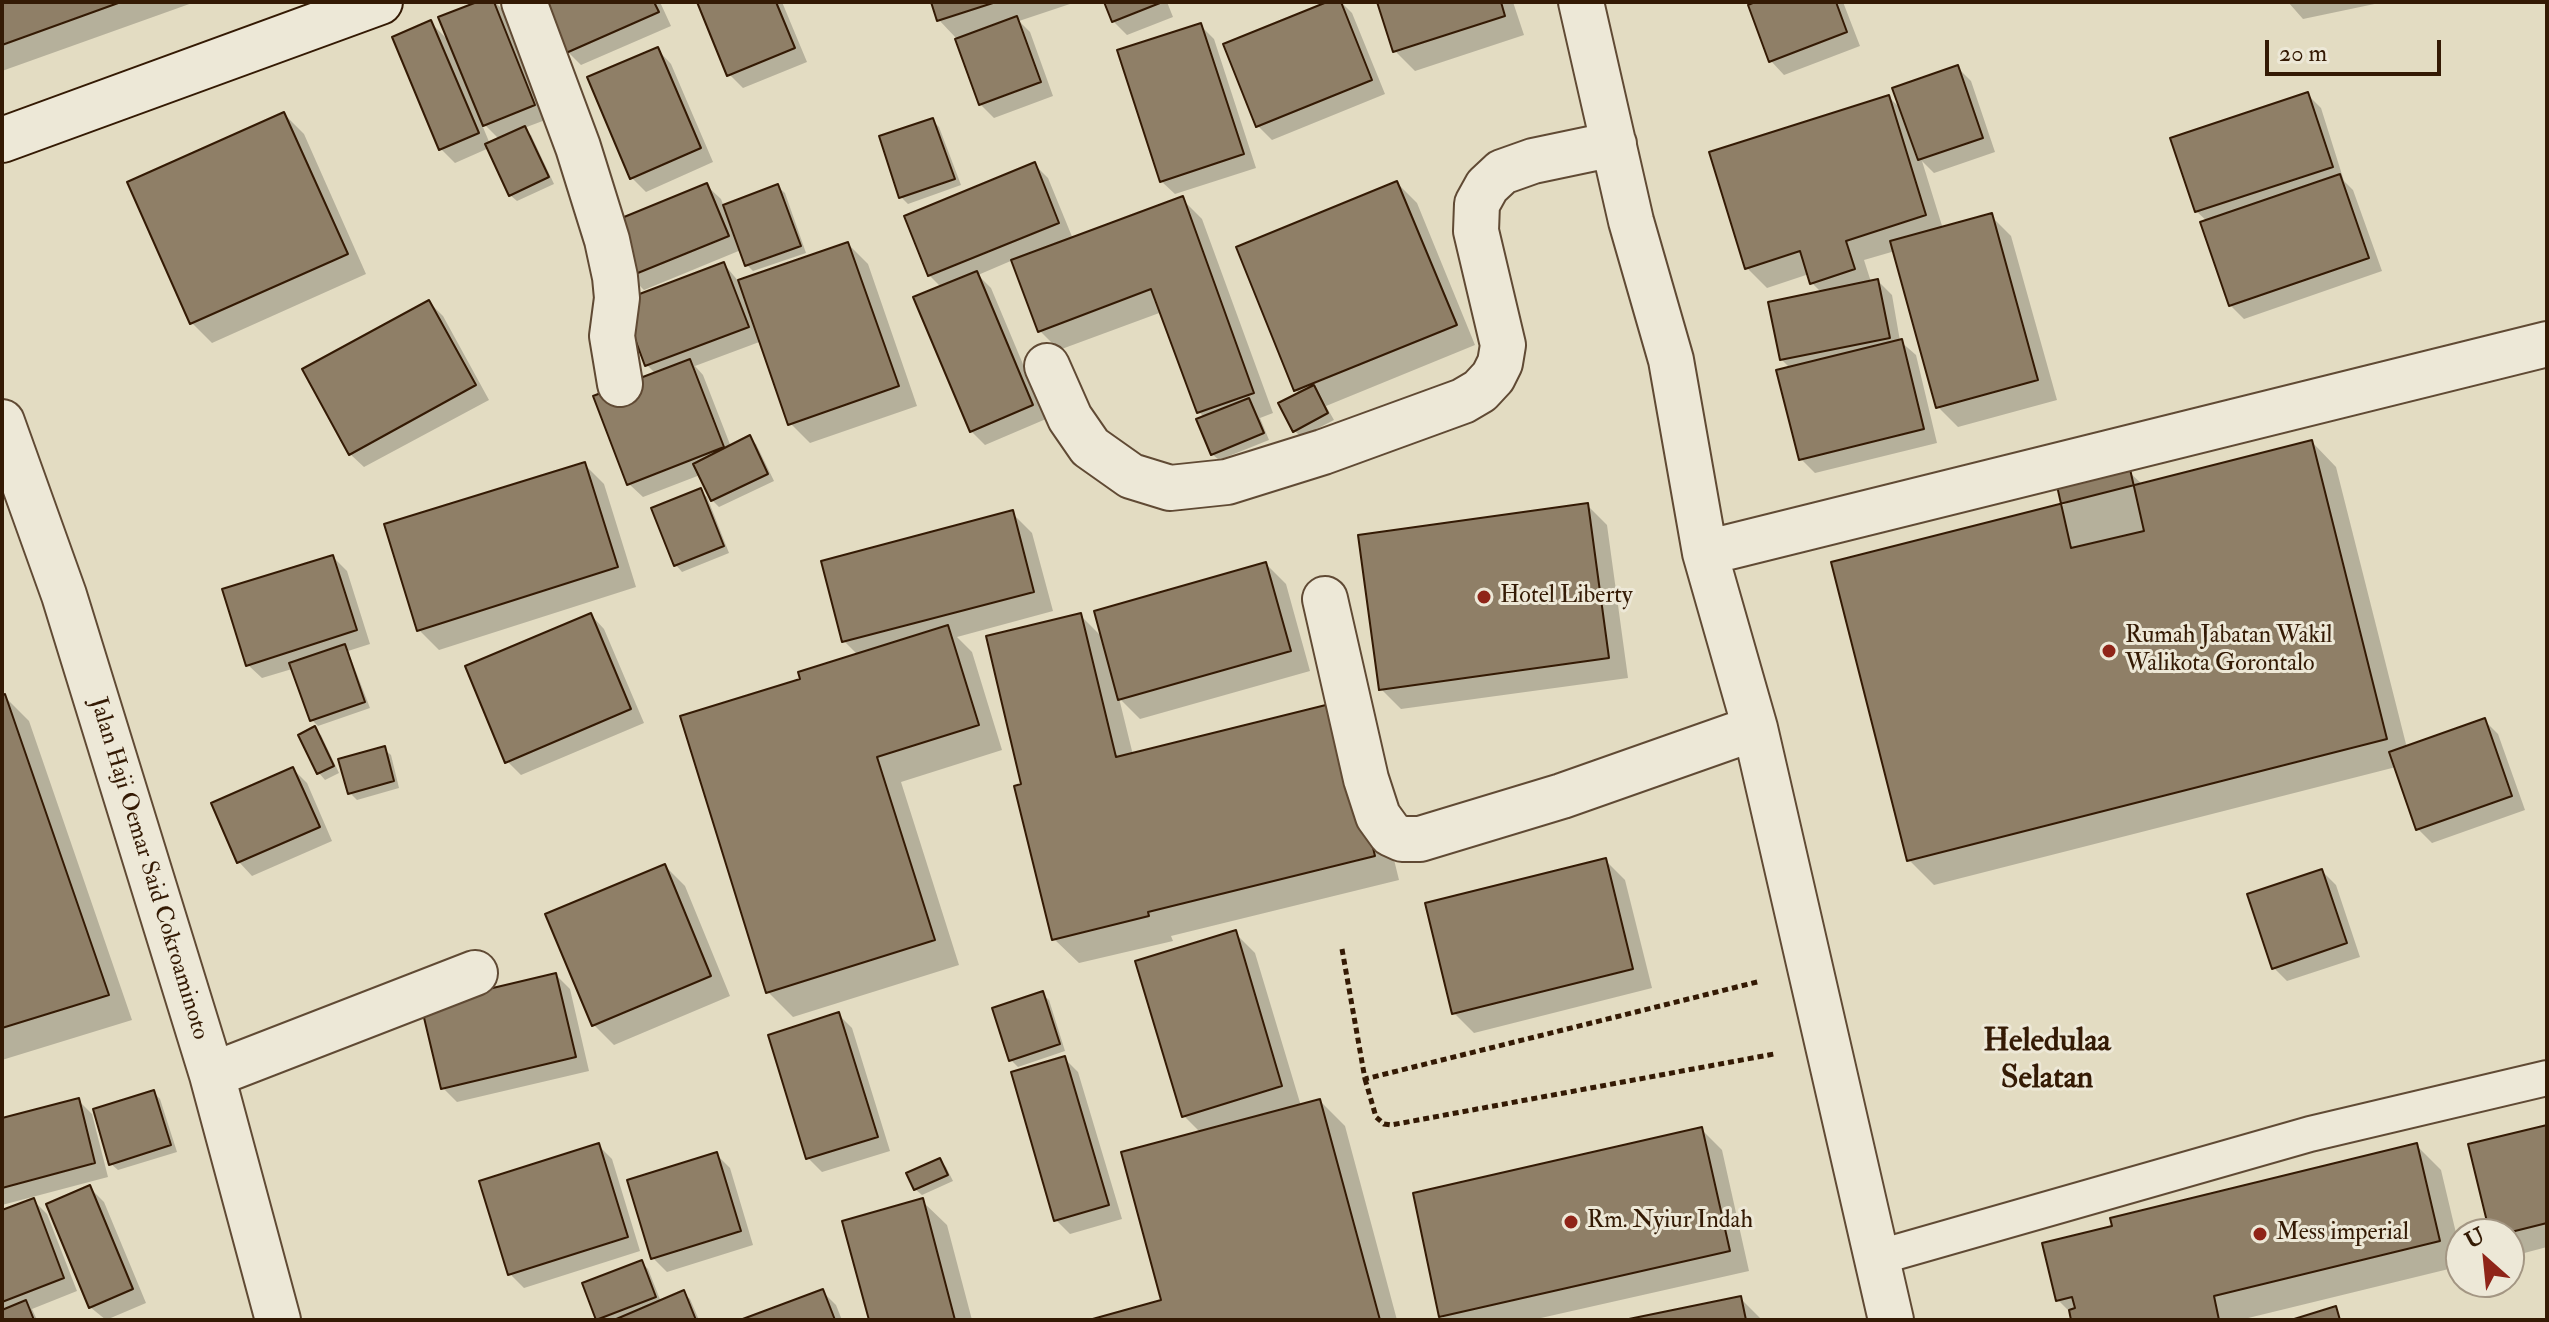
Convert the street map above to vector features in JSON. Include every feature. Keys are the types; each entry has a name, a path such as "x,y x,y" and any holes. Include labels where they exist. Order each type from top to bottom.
{"street":[{"path":"2,140 380,2"},
{"path":"524,2 578,147 607,240 617,298 612,336 620,384"},
{"path":"1581,2 1631,221 1671,360 1705,553 1755,728 1891,1320"},
{"path":"1047,366 1070,418 1090,447 1131,476 1170,488 1227,482 1323,452 1463,401 1480,391 1493,377 1500,363 1503,345 1476,231 1477,204 1487,186 1502,172 1533,161 1614,144"},
{"path":"1705,553 2547,344"},
{"name":"Jalan Haji Oemar Said Cokroaminoto","path":"2,422 64,595 212,1075 278,1320"},
{"path":"1325,599 1338,663 1378,816 1391,834 1402,839 1420,839 1562,796 1755,728"},
{"path":"212,1075 475,973"}],"lane":[{"path":"1876,1258 2310,1134 2547,1078"}],"path":[{"path":"1342,949 1365,1079 1376,1117 1384,1124 1826,1044"},
{"path":"1365,1079 1808,968"}],"building":[{"path":"2,2 121,2 2,45"},
{"path":"477,2 494,2 535,105 483,126 438,17"},
{"path":"544,2 654,2 659,12 566,53"},
{"path":"697,2 776,2 795,48 727,76"},
{"path":"931,2 996,2 937,21"},
{"path":"1104,2 1160,2 1160,3 1112,22"},
{"path":"1327,2 1341,2 1372,80 1256,127 1223,44"},
{"path":"1377,2 1501,2 1505,16 1393,52"},
{"path":"1755,2 1836,2 1847,32 1769,62 1748,5"},
{"path":"1017,16 1041,82 979,105 955,39"},
{"path":"431,20 479,133 439,150 392,37"},
{"path":"1201,23 1244,154 1160,182 1117,50"},
{"path":"658,47 701,148 630,179 587,77"},
{"path":"1958,65 1983,138 1918,160 1892,88"},
{"path":"2308,92 2333,167 2195,212 2170,138"},
{"path":"1889,95 1926,215 1846,241 1855,269 1810,284 1800,251 1745,269 1709,152"},
{"path":"284,112 348,254 190,324 127,182"},
{"path":"933,118 955,179 899,198 879,136"},
{"path":"525,126 549,177 509,196 485,144"},
{"path":"1035,162 1059,223 928,276 904,216"},
{"path":"2340,174 2369,258 2229,306 2200,222"},
{"path":"1397,181 1457,325 1294,391 1236,247"},
{"path":"707,183 729,236 628,277 607,224"},
{"path":"778,184 801,246 745,266 723,205"},
{"path":"1183,196 1254,393 1197,413 1151,289 1038,332 1011,260"},
{"path":"1992,213 2038,380 1936,408 1890,241"},
{"path":"848,242 899,386 788,425 738,280"},
{"path":"724,262 749,327 645,366 621,301"},
{"path":"977,271 1033,405 970,432 913,297"},
{"path":"1878,279 1890,338 1780,360 1768,302"},
{"path":"429,300 476,385 349,455 302,369"},
{"path":"1902,339 1924,429 1799,460 1776,370"},
{"path":"690,359 724,447 627,485 593,396"},
{"path":"1314,385 1328,413 1293,432 1278,403"},
{"path":"1249,398 1264,433 1211,455 1196,419"},
{"path":"750,435 768,474 711,501 693,464"},
{"name":"Rumah Jabatan Wakil Walikota Gorontalo","path":"2312,440 2387,739 1907,861 1831,562"},
{"path":"585,462 618,567 417,631 384,524"},
{"path":"2130,469 2144,531 2071,548 2057,486"},
{"path":"701,488 724,546 674,566 651,508"},
{"name":"Hotel Liberty","path":"1588,503 1609,658 1379,690 1358,535"},
{"path":"1013,510 1034,592 842,642 821,561"},
{"path":"333,555 357,630 246,666 222,589"},
{"path":"1266,562 1291,651 1118,700 1094,611"},
{"path":"591,613 631,709 505,763 465,666"},
{"path":"1081,613 1116,757 1338,702 1375,856 1148,912 1149,916 1052,940 1014,786 1021,784 986,636"},
{"path":"948,625 979,725 877,757 935,940 766,993 680,716 800,679 798,672"},
{"path":"345,644 365,702 310,721 289,663"},
{"path":"5,694 109,995 2,1028 2,695"},
{"path":"2485,718 2512,796 2416,830 2389,752"},
{"path":"315,726 334,766 317,774 298,735"},
{"path":"385,746 394,781 348,794 338,759"},
{"path":"293,767 320,827 237,863 211,803"},
{"path":"1606,858 1633,969 1452,1014 1425,903"},
{"path":"665,864 711,976 592,1026 545,914"},
{"path":"2322,869 2347,943 2272,969 2247,894"},
{"path":"1236,930 1282,1086 1182,1117 1135,961"},
{"path":"556,973 576,1057 441,1089 421,1005"},
{"path":"1043,991 1060,1044 1009,1061 992,1008"},
{"path":"839,1012 878,1137 806,1159 768,1035"},
{"path":"1065,1056 1109,1205 1054,1221 1011,1072"},
{"path":"154,1090 171,1145 109,1165 93,1109"},
{"path":"79,1098 95,1163 2,1188 2,1118"},
{"path":"1320,1099 1380,1320 1089,1320 1161,1300 1121,1152"},
{"path":"2547,1125 2547,1223 2525,1228 2525,1218 2486,1218 2468,1144"},
{"name":"Rm. Nyiur Indah","path":"1702,1127 1730,1251 1439,1317 1413,1193"},
{"path":"599,1143 628,1237 508,1275 479,1181"},
{"name":"Mess imperial","path":"2417,1143 2440,1241 2214,1296 2219,1320 2071,1320 2069,1310 2075,1308 2072,1297 2056,1301 2042,1243 2112,1226 2110,1218"},
{"path":"717,1152 741,1231 651,1259 627,1180"},
{"path":"940,1158 948,1175 914,1190 906,1173"},
{"path":"90,1185 133,1289 89,1308 46,1204"},
{"path":"34,1198 64,1278 2,1302 2,1210"},
{"path":"923,1198 955,1320 869,1320 842,1221"},
{"path":"642,1260 656,1297 596,1320 582,1283"},
{"path":"823,1289 835,1320 740,1320"},
{"path":"684,1290 696,1320 614,1320"},
{"path":"1741,1296 1746,1320 1624,1320"},
{"path":"26,1300 34,1320 2,1320 2,1310"},
{"path":"2336,1306 2340,1320 2291,1320"}],"place":[{"name":"Hotel Liberty","path":"1484,597"},
{"name":"Rumah Jabatan Wakil Walikota Gorontalo","path":"2109,651"},
{"name":"Rm. Nyiur Indah","path":"1571,1222"},
{"name":"Mess imperial","path":"2260,1234"}],"district":[{"name":"Heledulaa Selatan","path":"2047,1062"}]}
